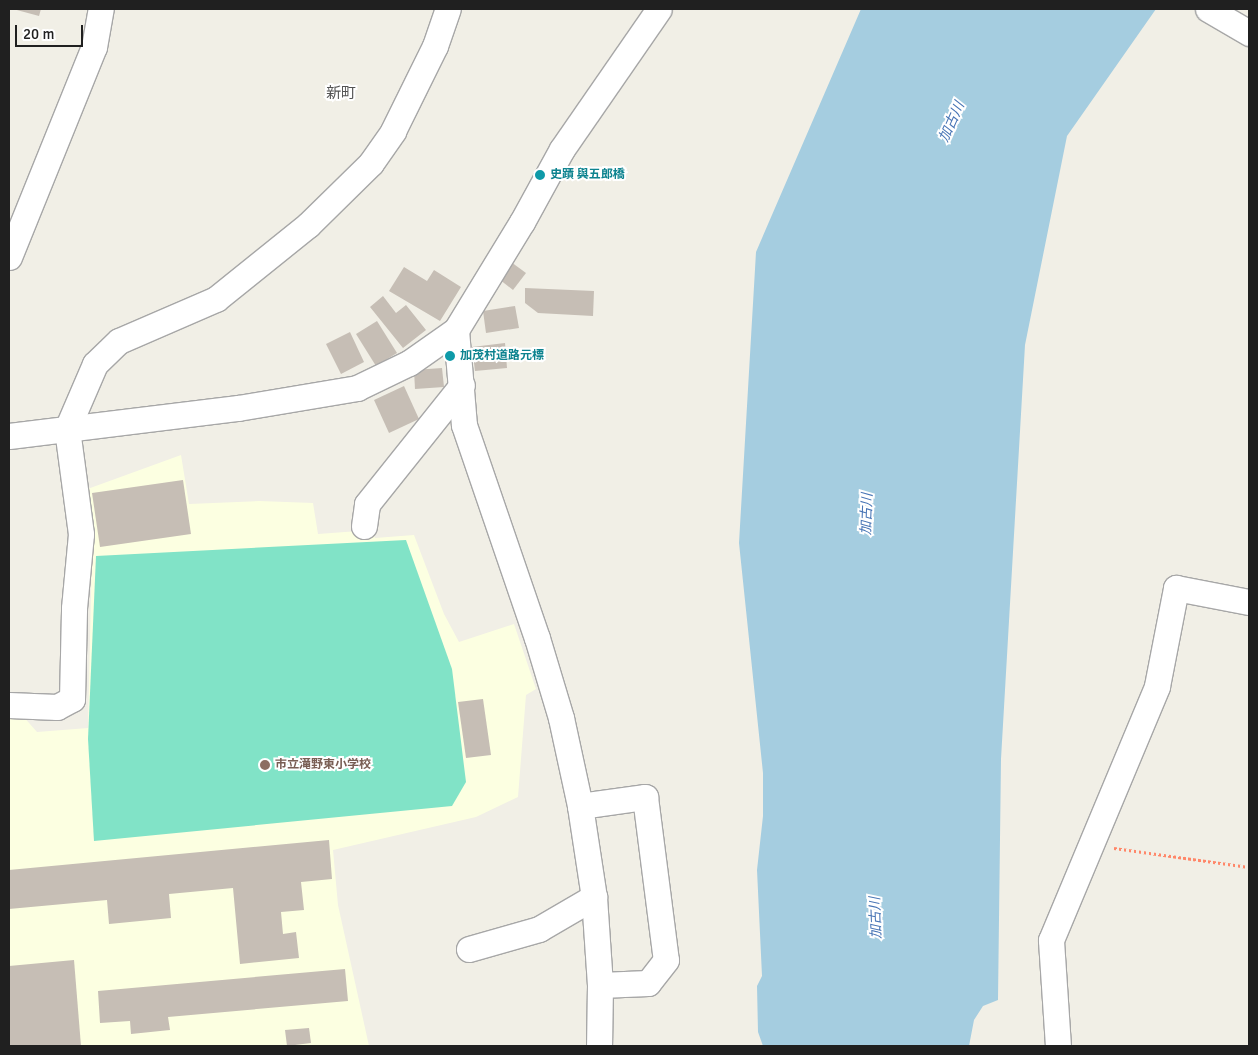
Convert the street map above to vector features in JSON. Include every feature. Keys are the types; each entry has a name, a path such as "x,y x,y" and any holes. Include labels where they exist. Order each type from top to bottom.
{"street":[{"path":"9,257 94,47 101,9"},
{"path":"9,705 57,707 72,699 74,608 82,534 67,429 95,364 119,341 216,299 308,225 371,163 397,123 434,46 448,9"},
{"path":"9,436 238,408 357,388 410,363 456,330 562,149 659,9"},
{"path":"1208,9 1249,33"},
{"path":"456,330 464,425 540,647 561,718 580,806 594,897 600,985 599,1046"},
{"path":"364,526 367,504 462,384"},
{"path":"1058,1046 1051,940 1157,686 1176,588 1249,602"},
{"path":"580,806 645,797 666,960 648,983 600,985"},
{"path":"469,949 539,929 594,897"}],"path":[{"path":"1091,845 1249,867"}],"shaded area":[{"name":"市立滝野東小学校","path":"181,455 189,504 259,501 313,503 318,534 372,530 375,538 414,535 444,614 459,642 514,624 536,689 526,695 518,797 476,817 333,850 338,905 369,1046 9,1046 9,716 22,715 37,732 88,728 92,551 82,491"}],"green space":[{"path":"406,540 452,669 466,782 452,806 94,841 88,739 96,556"}],"water":[{"name":"加古川","path":"861,9 1156,9 1067,136 1025,345 1001,759 998,1000 983,1006 974,1020 969,1046 763,1046 758,1032 757,986 762,976 757,870 763,816 763,773 739,543 756,252"}],"building":[{"path":"13,9 41,9 39,16"},
{"path":"511,262 526,273 513,290 499,279"},
{"path":"404,267 427,281 434,270 461,287 440,321 389,291"},
{"path":"525,288 594,291 593,316 538,313 525,303"},
{"path":"383,296 396,313 406,305 426,330 403,348 370,307"},
{"path":"515,306 519,328 486,333 483,311"},
{"path":"377,321 397,353 376,366 356,334"},
{"path":"350,332 364,362 341,374 326,344"},
{"path":"505,343 507,368 475,371 472,347"},
{"path":"442,368 444,387 415,389 414,370"},
{"path":"404,386 419,419 389,433 374,400"},
{"path":"183,480 191,534 100,547 92,493"},
{"path":"483,699 491,755 466,758 458,702"},
{"path":"329,840 332,879 301,882 304,910 281,912 283,934 296,932 299,958 240,964 233,888 169,894 171,918 109,924 107,900 9,909 9,870"},
{"path":"74,960 81,1046 9,1046 9,966"},
{"path":"345,969 348,1001 168,1017 170,1030 131,1034 130,1021 100,1023 98,991"},
{"path":"309,1028 311,1043 287,1046 285,1030"}],"place":[{"name":"史蹟 與五郎橋","path":"540,175"},
{"name":"加茂村道路元標","path":"450,356"},
{"name":"市立滝野東小学校","path":"265,765"}],"district":[{"name":"新町","path":"341,94"}]}
